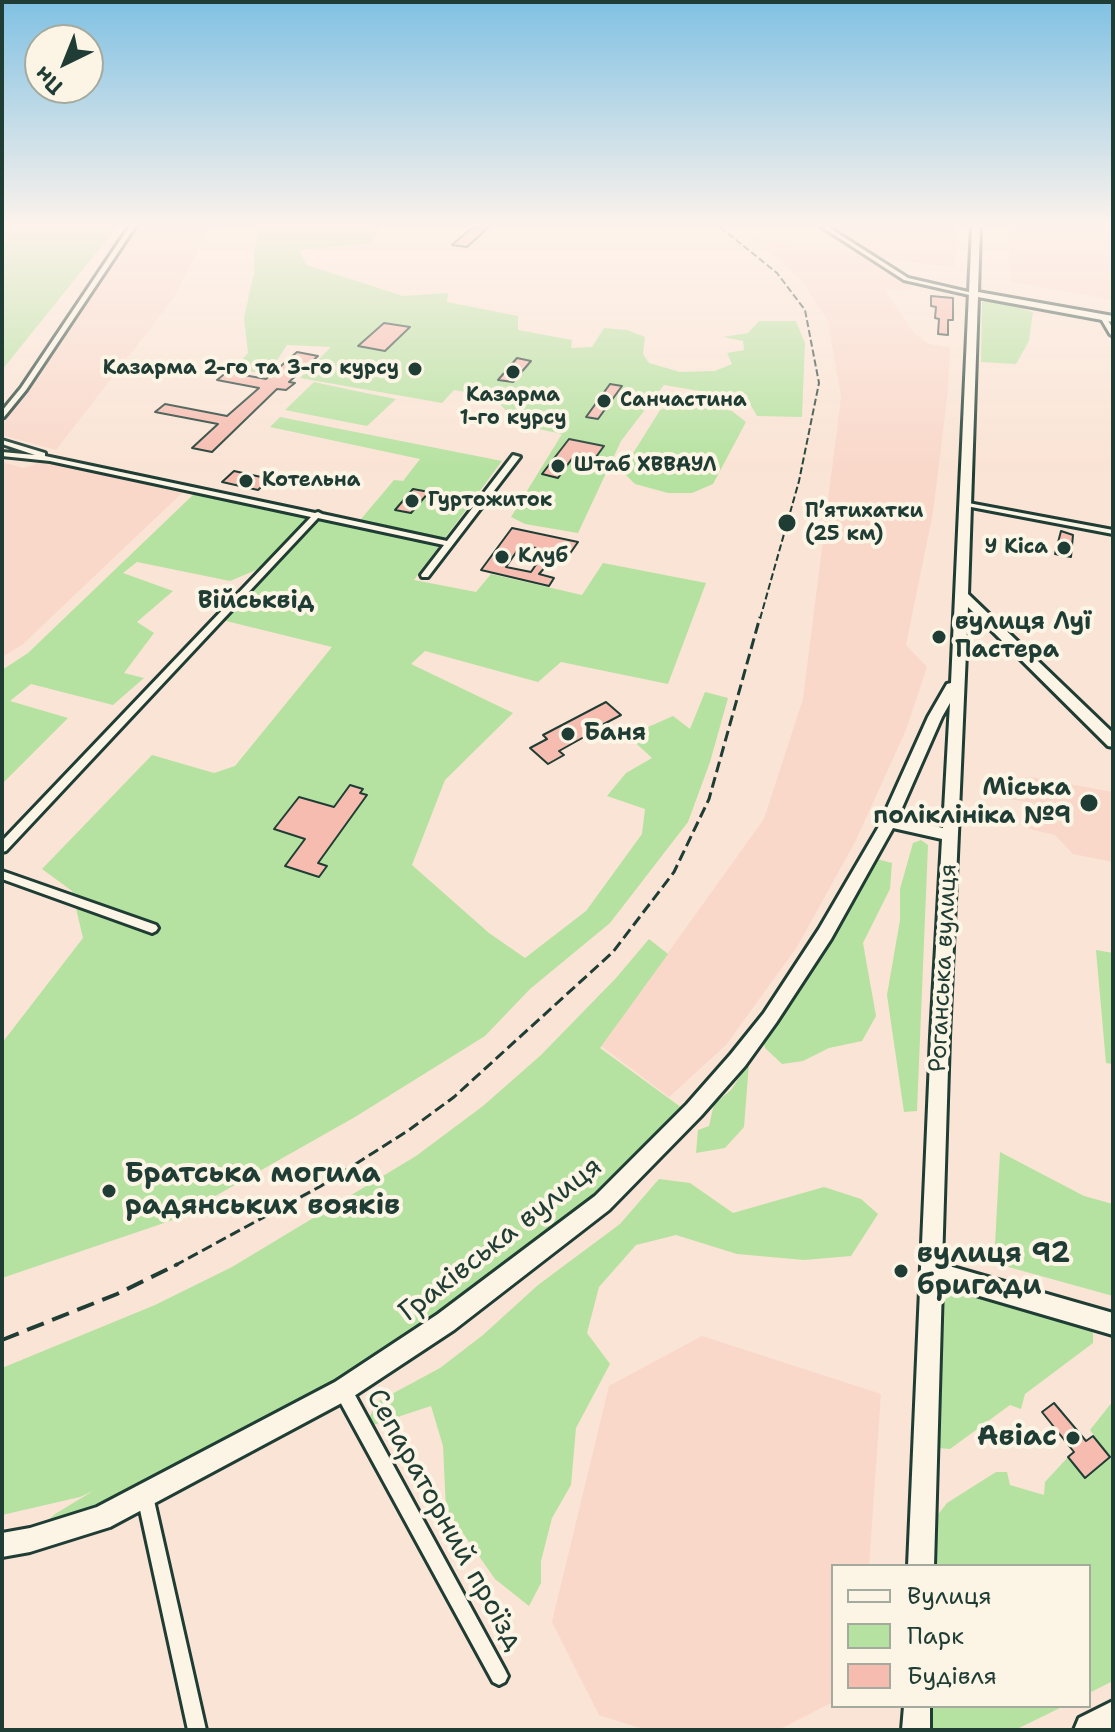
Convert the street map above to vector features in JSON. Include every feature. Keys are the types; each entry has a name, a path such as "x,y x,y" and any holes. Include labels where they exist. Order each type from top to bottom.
{"highway":[{"path":"1091,1730 1113,1718"}],"main road":[{"name":"Роганська вулиця","path":"921,1564 955,682 973,308"},
{"path":"1050,308 1108,318"},
{"path":"961,594 1113,742"},
{"name":"Граківська вулиця","path":"2,1545 30,1540 101,1518 343,1390 446,1322 602,1203 694,1110 770,1018 825,934 889,821 935,717 955,682"},
{"path":"889,821 949,835"},
{"path":"932,1272 1113,1324"},
{"path":"916,1730 917,1708"}],"street":[{"path":"2,416 24,389 78,308"},
{"path":"1108,318 1113,334"},
{"path":"2,442 25,447 50,459"},
{"path":"2,454 50,459 449,544"},
{"path":"425,575 516,457"},
{"path":"966,504 1113,532"},
{"path":"2,848 318,514"},
{"path":"2,875 152,928"},
{"name":"Сепараторний проїзд","path":"343,1390 499,1676"},
{"path":"145,1496 197,1730"}],"shaded area":[{"path":"84,308 166,308 56,450 2,435 2,426"},
{"path":"819,308 897,308 915,334 929,344 950,347 948,391 933,512 906,645 927,667 906,730 855,842 797,947 726,1045 669,1097 601,1046 764,819 803,699 841,397 828,321"},
{"path":"44,461 183,492 22,645 2,657 2,462 24,468"},
{"path":"1031,777 1113,792 1113,862 1073,854 1055,835 1029,829 1027,802 1009,799 1009,782"},
{"path":"702,1336 881,1394 869,1564 831,1564 831,1703 778,1730 646,1730 599,1715 552,1622 609,1386"}],"green space":[{"path":"2,308 52,308 2,370"},
{"path":"246,308 477,308 518,316 518,330 572,340 571,348 592,347 604,328 627,330 645,337 643,354 649,363 680,372 715,371 732,364 727,353 744,350 743,341 723,337 748,333 759,321 796,321 805,343 802,417 757,416 747,399 664,385 621,441 578,533 525,524 511,517 562,434 520,425 493,397 454,390 442,403 300,378 331,347 287,345 268,374 233,369 248,353 244,318"},
{"path":"982,308 1019,308 1033,312 1029,341 1016,364 981,362"},
{"path":"314,382 396,399 367,426 285,410"},
{"path":"681,403 704,403 732,411 746,422 713,484 692,493 668,493 635,484 622,471 660,410"},
{"path":"280,417 502,461 414,580 476,592 491,574 582,595 603,563 706,583 668,684 561,662 538,682 425,651 411,664 513,713 445,780 412,865 489,933 525,958 586,911 642,834 645,809 607,796 626,773 652,758 628,736 673,716 690,729 705,692 728,698 710,762 688,822 610,923 530,989 485,1036 355,1117 173,1220 2,1278 2,1043 83,938 72,891 42,869 152,755 214,773 235,766 332,647 222,620 318,517 356,525 394,480 403,481 420,459 270,427"},
{"path":"195,493 311,515 261,568 230,581 137,562 123,573 173,591 137,622 154,633 124,673 144,678 113,705 31,684 10,701 68,718 2,784 2,670 28,653"},
{"path":"921,840 928,845 917,1111 904,1112 887,995 900,920 900,889 913,843"},
{"path":"877,859 892,863 890,889 863,943 876,1016 862,1041 829,1048 803,1061 782,1064 765,1048 763,1040 832,939"},
{"path":"649,939 668,954 600,1048 682,1108 589,1198 515,1260 320,1397 99,1514 32,1535 55,1514 93,1491 80,1497 2,1515 2,1368 155,1305 232,1267 416,1156 483,1106 541,1055 616,978"},
{"path":"1096,950 1113,953 1113,1064 1106,1063"},
{"path":"749,1063 744,1127 725,1148 696,1153 698,1130 709,1126 714,1104 731,1090"},
{"path":"1000,1152 1084,1196 1113,1204 1113,1296 994,1263"},
{"path":"659,1179 690,1183 733,1213 824,1187 861,1199 878,1214 851,1256 804,1260 737,1254 676,1235 636,1245 599,1287 587,1333 610,1364 576,1428 571,1485 552,1518 541,1561 541,1583 529,1606 495,1579 446,1509 443,1446 431,1406 364,1428 377,1402 440,1368 483,1335 538,1285 620,1224"},
{"path":"957,1291 1084,1324 1093,1333 1093,1343 1025,1394 1021,1409 1010,1405 950,1449 938,1448 941,1302"},
{"path":"1113,1401 1113,1681 1091,1692 1091,1564 935,1564 936,1517 947,1503 996,1472 1007,1472 1010,1485 1044,1495 1045,1482 1068,1457 1085,1478 1110,1457 1090,1430"},
{"path":"931,1708 1060,1708 1015,1730 930,1730"}],"building":[{"path":"936,308 953,308 953,320 948,320 948,335 938,334 939,319 935,318"},
{"path":"384,323 410,327 385,351 358,346"},
{"path":"297,352 318,356 289,382 295,383 286,390 277,389 212,452 192,448 218,424 155,412 165,404 227,416 259,388 217,380 227,372 266,379"},
{"path":"517,358 531,361 513,382 498,380"},
{"name":"Санчастина","path":"610,384 622,386 598,419 586,417"},
{"name":"Штаб ХВВАУЛ","path":"569,439 604,446 596,457 576,453 558,478 542,474"},
{"name":"Котельна","path":"234,471 270,479 258,490 222,482"},
{"name":"Гуртожиток","path":"413,489 429,492 411,513 395,510"},
{"name":"Клуб","path":"512,528 578,542 569,555 558,553 539,574 554,578 549,586 481,570","holes":["521,545 546,550 531,572 506,567"]},
{"name":"У Кіса","path":"1061,531 1073,535 1071,557 1055,554"},
{"name":"Баня","path":"606,702 621,715 600,726 607,732 598,737 593,732 559,751 564,755 548,764 530,748 547,739 543,735"},
{"path":"350,785 363,789 360,793 367,795 318,863 327,866 319,877 285,866 305,839 274,829 299,797 334,807"},
{"name":"Авіас","path":"1054,1403 1086,1441 1093,1436 1110,1457 1085,1478 1068,1457 1074,1452 1042,1412"}],"railway":[{"path":"760,619 799,481 819,383 803,308"},
{"path":"175,1266 321,1186 409,1130 454,1097 613,952 674,872 709,799 760,617"},
{"path":"2,1340 117,1294 175,1266"}],"place":[{"name":"Казарма 2-го та 3-го курсу","path":"415,369"},
{"name":"Казарма 1-го курсу","path":"513,372"},
{"name":"Санчастина","path":"604,401"},
{"name":"Штаб ХВВАУЛ","path":"558,466"},
{"name":"Котельна","path":"246,481"},
{"name":"Гуртожиток","path":"412,501"},
{"name":"Пʼятихатки (25 км)","path":"787,523"},
{"name":"У Кіса","path":"1064,548"},
{"name":"Клуб","path":"502,557"},
{"name":"вулиця Луї Пастера","path":"939,637"},
{"name":"Баня","path":"568,734"},
{"name":"Міська поліклініка №9","path":"1089,803"},
{"name":"Братська могила радянських вояків","path":"109,1191"},
{"name":"вулиця 92 бригади","path":"901,1271"},
{"name":"Авіас","path":"1073,1438"}],"district":[{"name":"Військвід","path":"256,602"}]}
